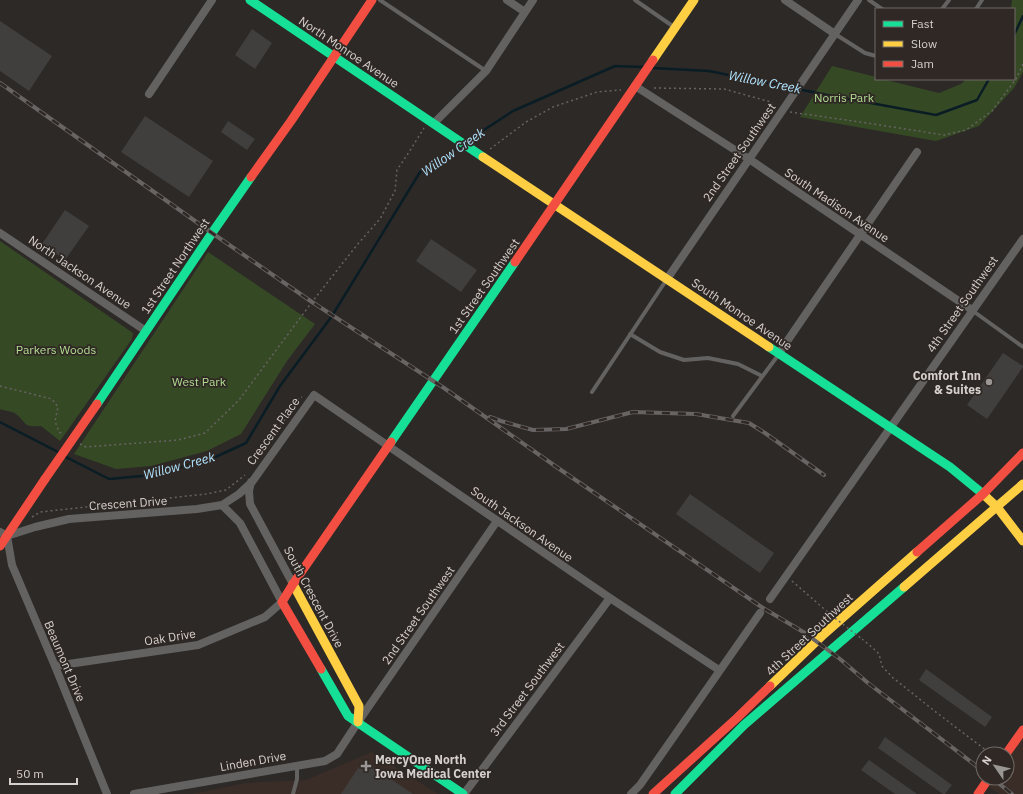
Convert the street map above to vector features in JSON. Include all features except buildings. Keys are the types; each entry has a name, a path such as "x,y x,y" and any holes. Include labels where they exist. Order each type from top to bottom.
{"main road":[{"name":"North Monroe Avenue","path":"250,0 435,127"},
{"name":"1st Street Northwest","path":"0,546 4,534 45,479 97,404 372,0"},
{"name":"1st Street Southwest","path":"293,584 694,0"},
{"name":"South Monroe Avenue","path":"435,127 480,154 950,467 997,507 1023,541"},
{"name":"4th Street Southwest","path":"653,794 737,718 824,634 983,494 1023,453"},
{"name":"4th Street Southwest","path":"675,794 744,725 1023,484"},
{"name":"Oak Drive","path":"282,602 293,584"},
{"name":"South Crescent Drive","path":"293,584 359,706 358,722"},
{"path":"282,602 348,716 464,794"},
{"path":"1012,746 1023,730"}],"street":[{"path":"149,94 212,0"},
{"path":"507,0 525,12"},
{"path":"435,127 486,71 533,0"},
{"path":"785,0 835,34"},
{"name":"2nd Street Southwest","path":"667,279 858,0"},
{"name":"South Madison Avenue","path":"636,85 749,159 972,310"},
{"path":"779,353 917,152"},
{"name":"North Jackson Avenue","path":"0,233 146,331"},
{"name":"4th Street Southwest","path":"770,599 1023,239"},
{"name":"South Jackson Avenue","path":"314,395 610,598 719,670"},
{"name":"Crescent Place","path":"252,482 314,395"},
{"name":"Crescent Drive","path":"4,534 69,519 197,509 222,505 239,494 252,482"},
{"name":"South Crescent Drive","path":"252,482 249,491 250,504 293,584"},
{"path":"222,505 240,523 282,602"},
{"name":"2nd Street Southwest","path":"358,722 498,521"},
{"name":"Beaumont Drive","path":"4,534 12,565 107,794"},
{"name":"3rd Street Southwest","path":"464,794 610,598"},
{"name":"Oak Drive","path":"55,666 198,646 265,617 282,602"},
{"path":"631,794 640,785 760,613"},
{"name":"Linden Drive","path":"134,794 156,792 325,761 337,754 358,722"}],"lane":[{"path":"380,0 486,71"},
{"path":"635,0 675,28"},
{"path":"869,0 881,8"},
{"path":"943,8 949,0"},
{"path":"835,34 865,53 875,56"},
{"path":"592,392 667,279"},
{"name":"South Madison Avenue","path":"972,310 1023,347"},
{"path":"630,334 660,352 684,360 708,358 738,364 762,376"},
{"path":"733,416 779,353"},
{"path":"292,794 297,779 297,765"}],"path":[{"path":"651,88 724,89 771,102 775,108 785,107 790,112 944,136 966,130 992,111 1016,79 1023,64"},
{"path":"480,154 490,149 526,122 553,107 597,92 619,90 636,85"},
{"path":"79,443 86,447 178,440 205,432 239,400 312,302 357,245 380,219 395,191 397,170 424,128 435,127"},
{"path":"0,386 52,399 58,407 55,420 59,432 66,436"},
{"path":"278,429 300,397 314,395"},
{"path":"28,519 40,512 206,494 226,490 248,473"},
{"path":"786,576 874,649 879,654 882,666 892,677 980,746"}],"shaded area":[{"path":"1023,737 1023,794 999,794 988,786 1015,786 1015,748"},
{"name":"MercyOne North Iowa Medical Center","path":"372,752 438,794 192,794 245,783 306,780"}],"green space":[{"name":"Norris Park","path":"1012,0 1023,0 1023,72 1014,88 979,126 936,141 800,117 832,66 875,77 875,80 886,80 939,93 961,84 965,80 1015,80 1015,8 1011,8"},
{"name":"Parkers Woods","path":"0,241 133,333 132,339 60,441 41,426 28,425 14,413 0,409"},
{"name":"West Park","path":"208,252 315,324 287,361 241,434 207,451 151,466 116,469 74,454"}],"waterway":[{"name":"Willow Creek","path":"1015,33 1023,16"},
{"name":"Willow Creek","path":"467,141 513,111 615,66 644,67"},
{"name":"Willow Creek","path":"653,68 709,71 936,115 977,100 988,80"},
{"name":"Willow Creek","path":"64,456 109,479 153,475 211,459 246,443 280,386 332,316 420,172 462,145"},
{"name":"Willow Creek","path":"0,422 60,453"}],"railway":[{"path":"0,83 312,302 444,388 763,608 805,633 975,765"},
{"path":"490,417 533,430 566,429 633,412 696,414 749,423 824,475"},
{"path":"1002,786 1012,794"}],"traffic: fast":[{"path":"250,0 483,157"},
{"path":"97,404 251,177"},
{"path":"391,442 515,262"},
{"path":"769,347 950,467 983,494"},
{"path":"675,794 744,725 904,587"},
{"path":"321,669 348,716 463,794"}],"traffic: slow":[{"path":"653,60 694,0"},
{"path":"483,157 769,347"},
{"path":"904,587 1023,484"},
{"path":"983,494 997,507 1023,541"},
{"path":"770,686 824,634 917,552"},
{"path":"293,584 359,706 358,722"}],"traffic: jam":[{"path":"251,177 291,121 372,0"},
{"path":"515,262 653,60"},
{"path":"45,479 97,404"},
{"path":"321,669 282,602 391,442"},
{"path":"917,552 983,494 1023,453"},
{"path":"0,546 45,479"},
{"path":"653,794 770,686"},
{"path":"1012,746 1023,730"},
{"path":"978,794 984,786"}],"place":[{"name":"Comfort Inn & Suites","path":"989,382"},
{"name":"MercyOne North Iowa Medical Center","path":"366,766"}]}
